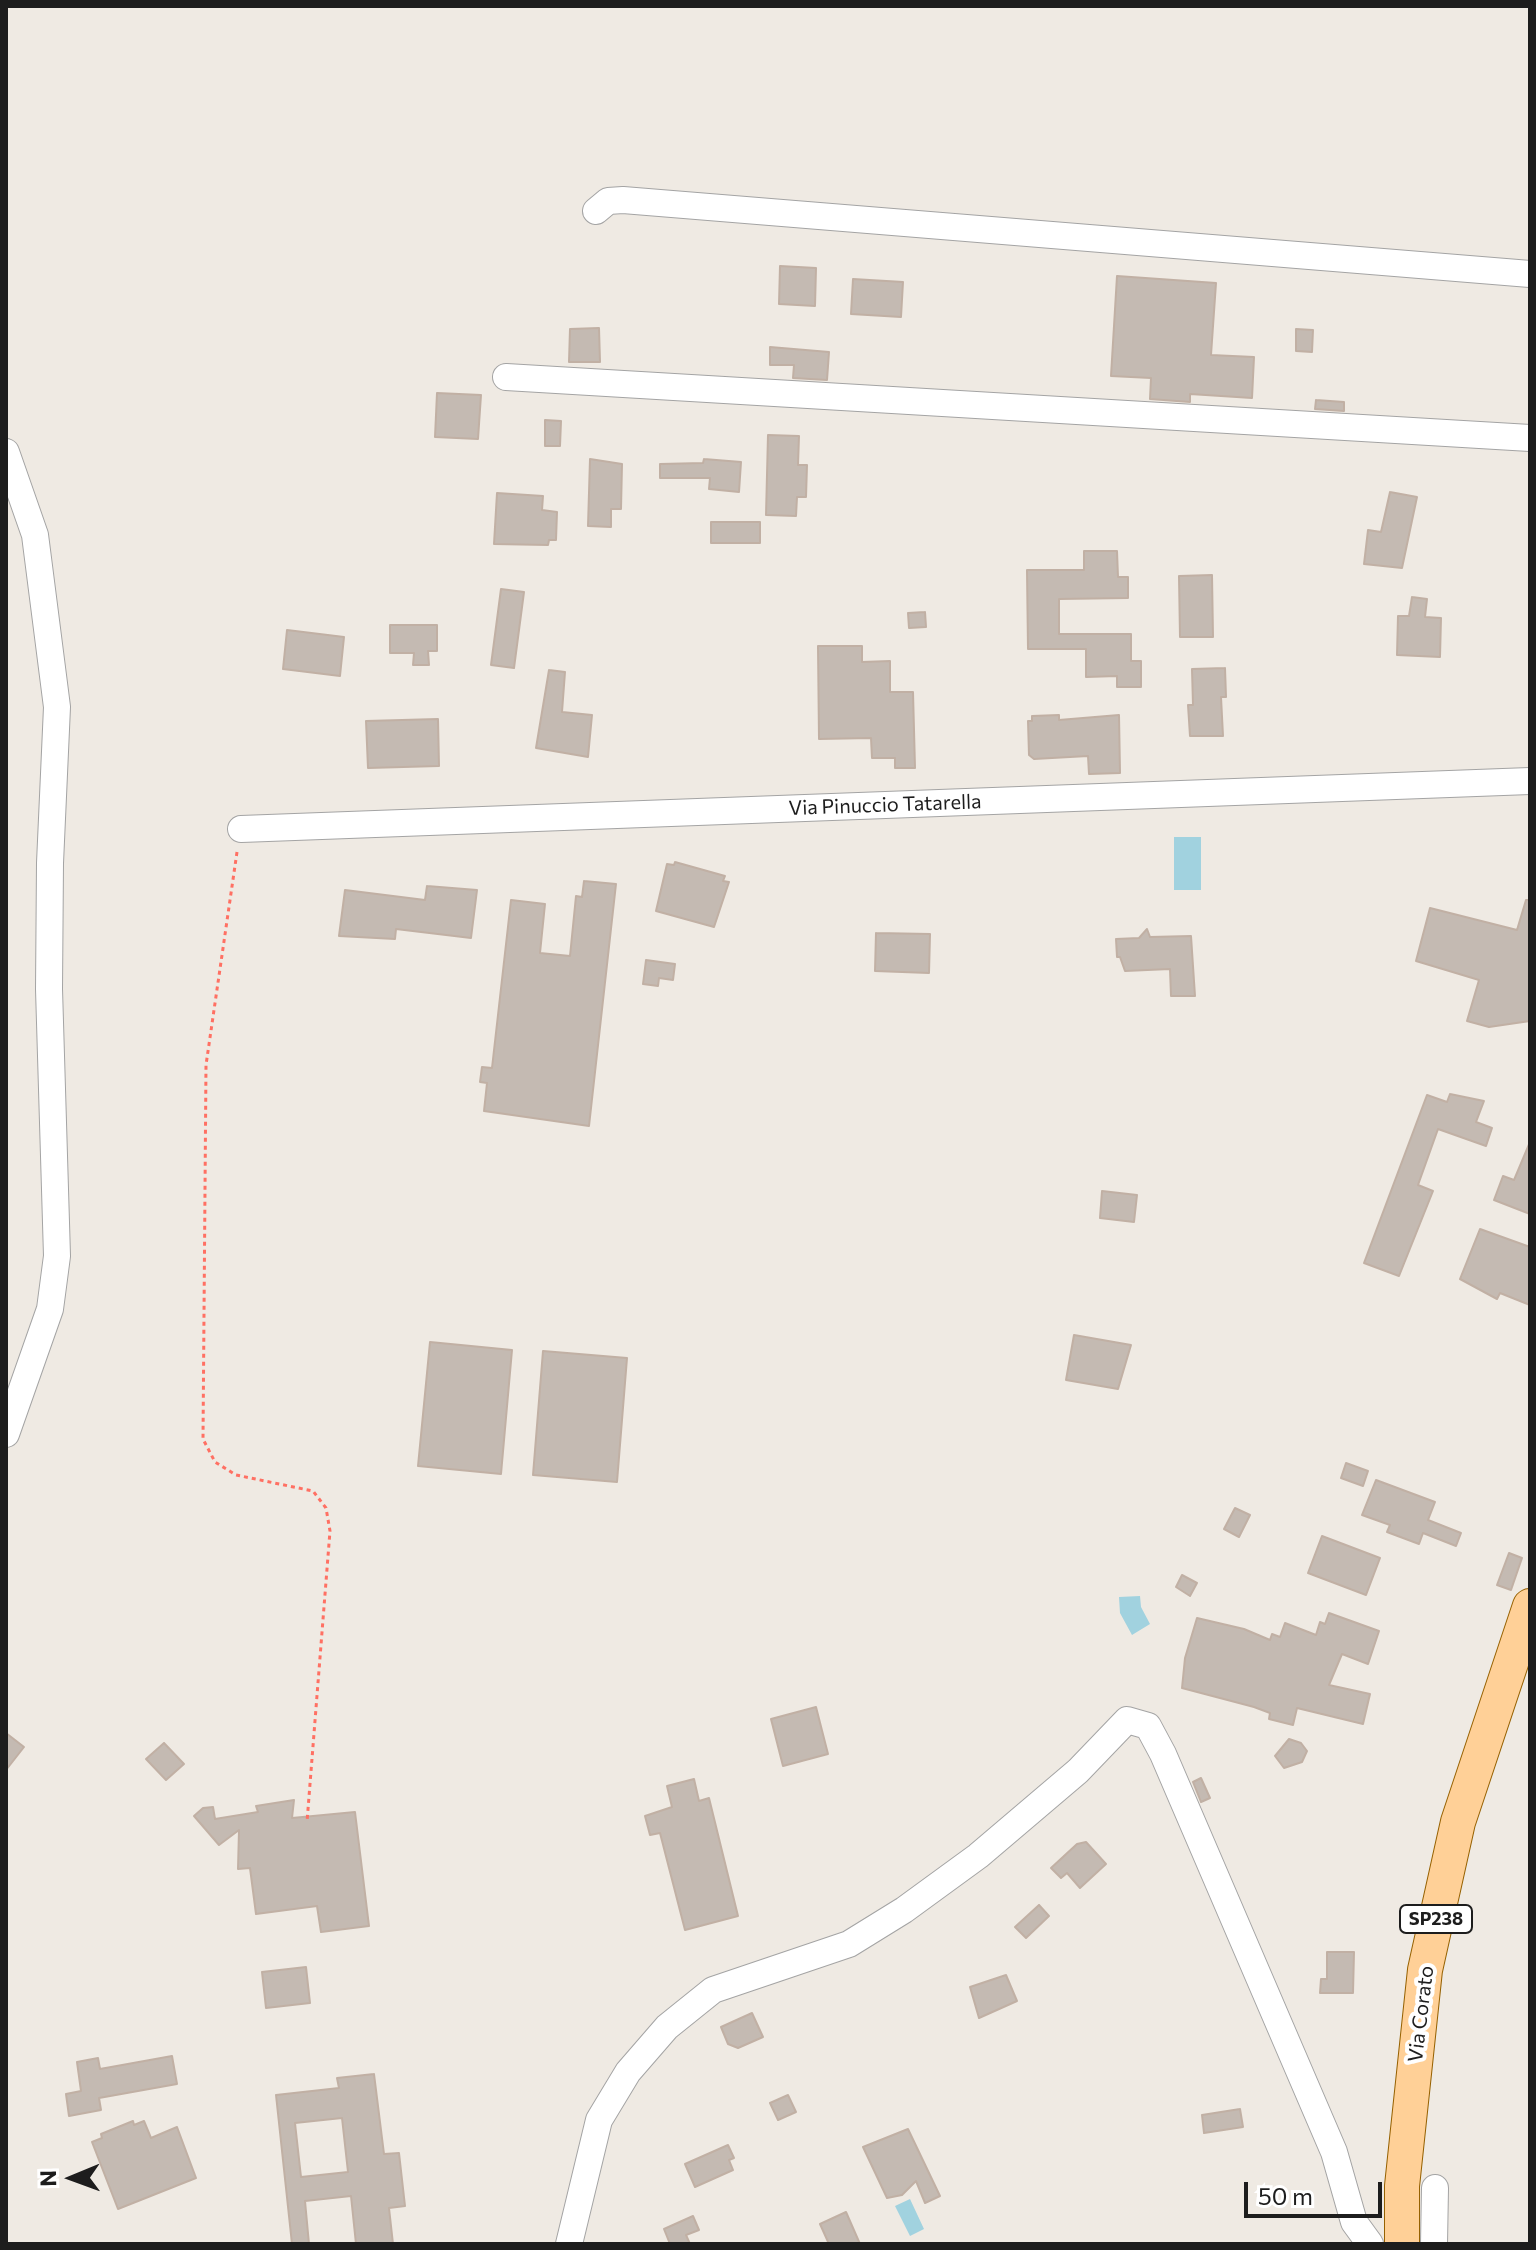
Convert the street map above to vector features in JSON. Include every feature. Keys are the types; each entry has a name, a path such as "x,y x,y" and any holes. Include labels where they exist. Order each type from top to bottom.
{"main road":[{"name":"Via Corato","path":"1402,2244 1402,2186 1425,1970 1458,1822 1530,1606"}],"street":[{"path":"596,211 608,201 623,200 1530,274"},
{"path":"506,377 1530,438"},
{"path":"6,452 35,535 57,707 50,863 49,989 57,1256 50,1309 6,1434"},
{"name":"Via Pinuccio Tatarella","path":"241,829 1530,781"},
{"path":"569,2244 599,2120 628,2072 667,2027 713,1990 849,1944 904,1910 978,1856 1067,1781 1127,1720 1148,1726 1163,1754 1334,2152 1354,2222 1370,2244"},
{"path":"1434,2244 1435,2188"}],"path":[{"path":"241,829 206,1065 203,1439 215,1462 236,1475 313,1491 326,1508 330,1531 307,1822"}],"water":[{"path":"1174,837 1201,837 1201,890 1174,890"},
{"path":"1140,1596 1141,1607 1150,1624 1132,1635 1120,1613 1119,1597"},
{"path":"910,2199 924,2229 910,2236 895,2206"}],"building":[{"path":"780,266 816,268 815,306 779,304"},
{"path":"1117,276 1216,283 1211,355 1254,357 1252,398 1190,394 1190,402 1150,399 1151,378 1111,376"},
{"path":"853,279 903,282 901,317 851,314"},
{"path":"599,328 600,362 569,362 570,329"},
{"path":"1296,329 1313,330 1312,352 1296,351"},
{"path":"770,347 829,352 827,380 793,378 794,365 770,365"},
{"path":"437,393 481,395 478,439 435,437"},
{"path":"1316,400 1344,402 1344,411 1315,409"},
{"path":"545,420 561,421 560,446 545,446"},
{"path":"768,435 799,436 798,465 807,465 806,497 797,497 796,516 766,515"},
{"path":"590,459 622,464 621,509 611,509 611,527 588,526"},
{"path":"704,459 741,462 739,492 709,489 710,478 660,478 660,464 703,463"},
{"path":"1390,492 1417,497 1402,568 1364,564 1368,530 1381,532"},
{"path":"497,493 543,496 542,510 557,512 556,540 549,540 548,545 494,544"},
{"path":"711,522 760,522 760,543 711,543"},
{"path":"1084,551 1117,551 1118,577 1128,577 1128,598 1059,599 1059,634 1131,634 1131,661 1141,661 1141,687 1117,687 1117,676 1086,677 1086,649 1028,649 1027,570 1084,570"},
{"path":"1212,575 1213,637 1180,637 1179,576"},
{"path":"501,589 524,592 514,668 491,665"},
{"path":"1412,597 1427,599 1425,617 1441,618 1440,657 1397,655 1398,616 1409,616"},
{"path":"925,612 926,627 909,628 908,613"},
{"path":"390,625 437,625 437,651 428,651 429,665 413,665 414,653 390,653"},
{"path":"287,630 344,637 340,676 283,669"},
{"path":"818,646 862,646 862,662 890,661 890,692 913,692 915,768 895,768 895,758 872,758 871,738 819,739"},
{"path":"1225,668 1226,697 1221,697 1223,736 1190,736 1188,705 1193,705 1192,669"},
{"path":"549,670 565,672 562,712 592,715 588,757 536,748"},
{"path":"1059,715 1059,720 1119,715 1120,773 1089,774 1088,756 1034,759 1029,755 1028,721 1032,721 1032,716"},
{"path":"438,719 439,766 368,768 366,721"},
{"path":"675,862 725,876 723,881 729,882 714,927 656,911 667,864 674,865"},
{"path":"584,881 616,884 589,1126 484,1111 487,1083 480,1082 482,1067 492,1068 511,900 545,904 540,953 570,956 576,896 582,897"},
{"path":"427,886 477,890 471,938 396,929 395,939 339,936 345,890 425,900"},
{"path":"1526,900 1530,900 1530,1021 1489,1027 1467,1021 1479,980 1416,961 1430,908 1517,930"},
{"path":"1147,929 1150,937 1191,936 1195,996 1171,996 1170,969 1125,971 1120,957 1117,957 1116,939 1139,938"},
{"path":"876,933 930,934 929,973 875,971"},
{"path":"646,960 675,964 673,980 659,978 658,986 643,984"},
{"path":"1450,1094 1484,1101 1476,1122 1492,1128 1486,1146 1438,1129 1418,1185 1433,1191 1399,1276 1364,1263 1427,1095 1447,1102"},
{"path":"1530,1142 1530,1214 1494,1200 1503,1176 1514,1180"},
{"path":"1102,1191 1137,1195 1134,1222 1100,1218"},
{"path":"1480,1229 1530,1247 1530,1305 1500,1293 1497,1299 1460,1279"},
{"path":"1074,1335 1131,1345 1118,1389 1066,1380"},
{"path":"430,1342 512,1350 501,1474 418,1466"},
{"path":"543,1351 627,1358 617,1482 533,1475"},
{"path":"1346,1463 1368,1471 1363,1486 1341,1478"},
{"path":"1376,1480 1435,1502 1428,1520 1461,1533 1456,1546 1423,1533 1419,1544 1387,1532 1390,1525 1362,1515"},
{"path":"1235,1508 1250,1515 1239,1537 1224,1529"},
{"path":"1322,1536 1380,1558 1366,1595 1308,1573"},
{"path":"1509,1553 1522,1558 1511,1590 1497,1585"},
{"path":"1182,1575 1197,1583 1190,1596 1176,1587"},
{"path":"1329,1613 1379,1631 1368,1664 1342,1654 1329,1685 1370,1694 1363,1724 1297,1708 1293,1725 1269,1719 1270,1713 1254,1707 1182,1688 1185,1658 1197,1618 1244,1629 1270,1640 1272,1634 1280,1637 1285,1623 1316,1635 1320,1622 1325,1624"},
{"path":"816,1707 828,1754 783,1766 771,1719"},
{"path":"6,1733 24,1747 6,1770"},
{"path":"1289,1739 1301,1743 1307,1751 1302,1762 1284,1768 1275,1756"},
{"path":"164,1743 184,1764 166,1780 146,1759"},
{"path":"1201,1778 1210,1798 1201,1802 1193,1782"},
{"path":"694,1779 699,1801 709,1798 738,1916 685,1930 660,1833 650,1835 645,1816 672,1807 667,1786"},
{"path":"294,1800 292,1818 355,1812 369,1926 321,1932 317,1906 256,1914 250,1868 238,1869 239,1830 219,1845 194,1816 203,1808 213,1807 215,1819 258,1812 256,1806"},
{"path":"1086,1842 1106,1864 1080,1888 1067,1873 1061,1878 1051,1868 1077,1844"},
{"path":"1039,1905 1049,1916 1026,1938 1015,1927"},
{"path":"1327,1952 1354,1952 1353,1993 1320,1993 1321,1979 1327,1979"},
{"path":"306,1967 310,2003 266,2008 262,1972"},
{"path":"1006,1975 1017,2001 979,2018 970,1987"},
{"path":"752,2013 763,2037 738,2048 728,2044 721,2027"},
{"path":"172,2056 177,2084 99,2098 101,2110 69,2116 66,2094 81,2091 77,2062 98,2058 100,2069"},
{"path":"374,2074 384,2154 399,2153 405,2206 389,2208 393,2244 356,2244 351,2196 305,2201 309,2244 292,2244 276,2095 339,2088 337,2078","holes":["342,2118 348,2172 301,2177 295,2123"]},
{"path":"788,2095 796,2112 778,2120 770,2103"},
{"path":"1240,2109 1243,2127 1204,2133 1202,2115"},
{"path":"133,2121 134,2125 144,2121 151,2138 177,2127 196,2178 118,2209 92,2142 102,2138 101,2134"},
{"path":"908,2129 940,2196 925,2203 916,2181 902,2195 887,2198 863,2147"},
{"path":"728,2145 734,2158 729,2160 733,2170 695,2187 685,2164"},
{"path":"846,2212 860,2244 829,2244 820,2224"},
{"path":"693,2216 699,2230 686,2235 690,2244 670,2244 664,2229"}]}
